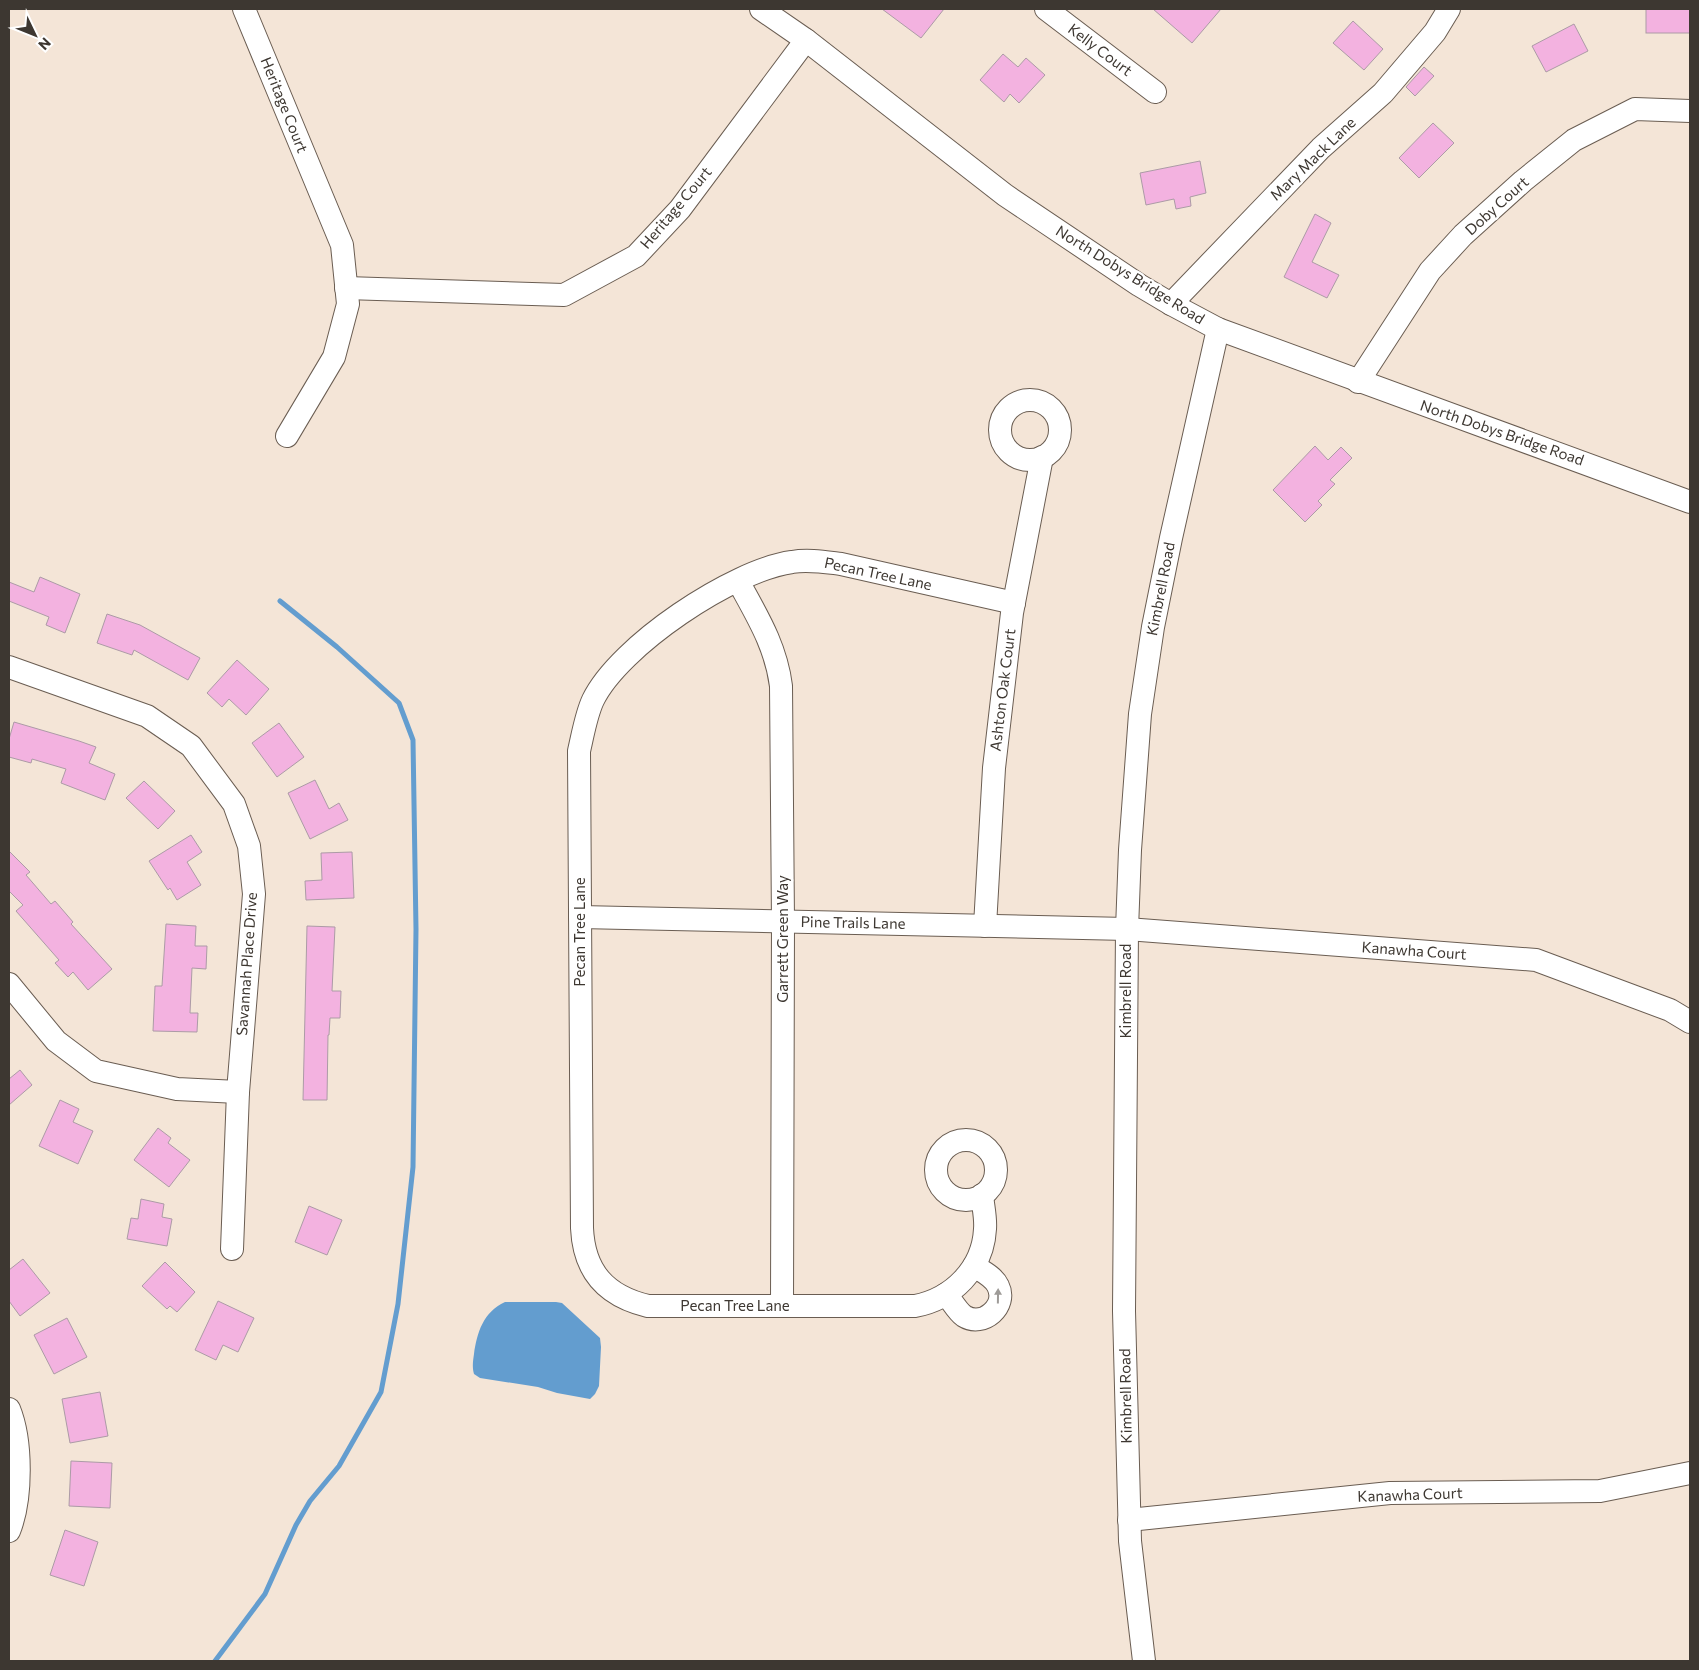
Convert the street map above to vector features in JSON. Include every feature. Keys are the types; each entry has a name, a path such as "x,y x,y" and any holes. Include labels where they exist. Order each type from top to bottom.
{"street":[{"name":"Heritage Court","path":"244,9 342,245 348,304 334,357 287,436"},
{"name":"North Dobys Bridge Road","path":"761,9 806,40 1005,195 1171,304 1218,329 1358,382 1590,464 1690,502"},
{"name":"Kelly Court","path":"1046,9 1154,92"},
{"name":"Mary Mack Lane","path":"1171,304 1321,148 1383,93 1435,32 1449,9"},
{"name":"Heritage Court","path":"346,288 564,295 636,256 680,209 806,40"},
{"name":"Doby Court","path":"1358,382 1430,271 1463,235 1523,181 1574,140 1635,109 1690,111"},
{"name":"Kimbrell Road","path":"1144,1661 1130,1541 1124,1301 1127,929 1130,850 1140,714 1153,627 1218,329"},
{"name":"Ashton Oak Court","path":"985,926 994,768 1014,603 1042,457"},
{"name":"Pecan Tree Lane","path":"982,1195 985,1228 983,1246 974,1266 966,1278 946,1294 929,1303 915,1306 648,1306 632,1302 617,1295 607,1287 591,1268 582,1244 579,751 593,700 605,680 620,662 644,640 696,604 764,569 792,562 814,561 841,564 1014,603"},
{"name":"Garrett Green Way","path":"738,581 772,647 779,667 781,686 783,921 782,1306"},
{"name":"Savannah Place Drive","path":"9,667 147,716 191,746 234,804 249,846 254,894 238,1092 232,1249"},
{"name":"Pine Trails Lane","path":"580,917 1127,929"},
{"name":"Kanawha Court","path":"1127,929 1536,960 1670,1010 1690,1022"},
{"path":"9,984 56,1041 96,1071 177,1089 238,1092"},
{"path":"946,1294 964,1316 978,1319 992,1314 1000,1302 998,1286 994,1280 974,1266"},
{"path":"9,1409 13,1419 20,1471 14,1519 9,1531"},
{"name":"Kanawha Court","path":"1130,1520 1390,1493 1600,1491 1690,1472"}],"water":[{"path":"505,1302 562,1303 600,1338 599,1386 590,1399 557,1393 538,1387 480,1378 474,1374 473,1359 475,1346 482,1324 491,1311"}],"building":[{"path":"882,9 944,9 921,38"},
{"path":"1153,9 1221,9 1192,43"},
{"path":"1646,9 1690,9 1690,33 1646,33"},
{"path":"1353,21 1383,49 1364,70 1333,43"},
{"path":"1574,24 1588,51 1546,72 1532,46"},
{"path":"1003,54 1018,67 1026,58 1045,75 1019,103 1010,94 1004,102 980,80"},
{"path":"1424,67 1434,76 1415,96 1406,87"},
{"path":"1433,123 1454,143 1419,178 1399,158"},
{"path":"1200,161 1206,193 1190,197 1191,206 1176,209 1174,199 1146,205 1140,173"},
{"path":"1315,214 1331,223 1312,262 1339,275 1327,298 1284,277"},
{"path":"1315,446 1328,460 1341,447 1352,458 1330,480 1335,484 1318,501 1322,505 1305,522 1273,490"},
{"path":"40,577 80,594 65,633 46,625 49,617 9,601 9,582 34,592"},
{"path":"107,614 140,625 200,658 188,680 134,650 132,655 97,643"},
{"path":"237,660 269,689 246,715 229,699 222,707 207,693"},
{"path":"14,722 96,747 89,763 115,774 105,800 61,783 66,769 32,759 31,763 9,757 9,739"},
{"path":"279,723 304,757 277,777 252,743"},
{"path":"315,780 329,809 339,803 348,820 310,839 288,793"},
{"path":"144,781 175,811 158,829 126,798"},
{"path":"191,835 202,852 187,862 201,885 177,900 149,861"},
{"path":"9,851 30,872 26,875 51,904 55,901 73,922 71,924 112,969 88,990 73,972 68,977 55,963 59,960 16,911 23,905 9,891"},
{"path":"352,852 354,898 306,900 305,881 322,880 321,853"},
{"path":"166,924 196,926 195,946 207,946 206,969 192,968 190,1013 198,1013 197,1032 153,1031 155,986 162,986"},
{"path":"307,926 335,927 332,991 341,991 340,1018 330,1018 327,1100 303,1100"},
{"path":"20,1070 32,1085 9,1105 9,1079"},
{"path":"60,1100 79,1109 73,1122 93,1131 78,1164 39,1146"},
{"path":"158,1128 171,1138 168,1143 190,1160 169,1187 134,1160"},
{"path":"141,1199 164,1204 162,1217 172,1219 167,1246 127,1239 131,1218 138,1219"},
{"path":"309,1206 342,1220 327,1255 295,1242"},
{"path":"23,1259 50,1293 20,1316 9,1301 9,1270"},
{"path":"165,1262 195,1292 177,1312 170,1306 167,1309 142,1286"},
{"path":"218,1301 254,1318 238,1352 223,1345 216,1360 195,1350"},
{"path":"67,1318 87,1357 54,1374 34,1335"},
{"path":"100,1392 108,1436 70,1443 62,1399"},
{"path":"71,1461 112,1463 110,1508 69,1506"},
{"path":"65,1530 98,1542 84,1586 50,1575"}],"waterway":[{"path":"215,1661 265,1594 296,1525 310,1501 339,1466 381,1392 398,1304 413,1167 416,929 413,740 399,703 337,647 280,601"}]}
